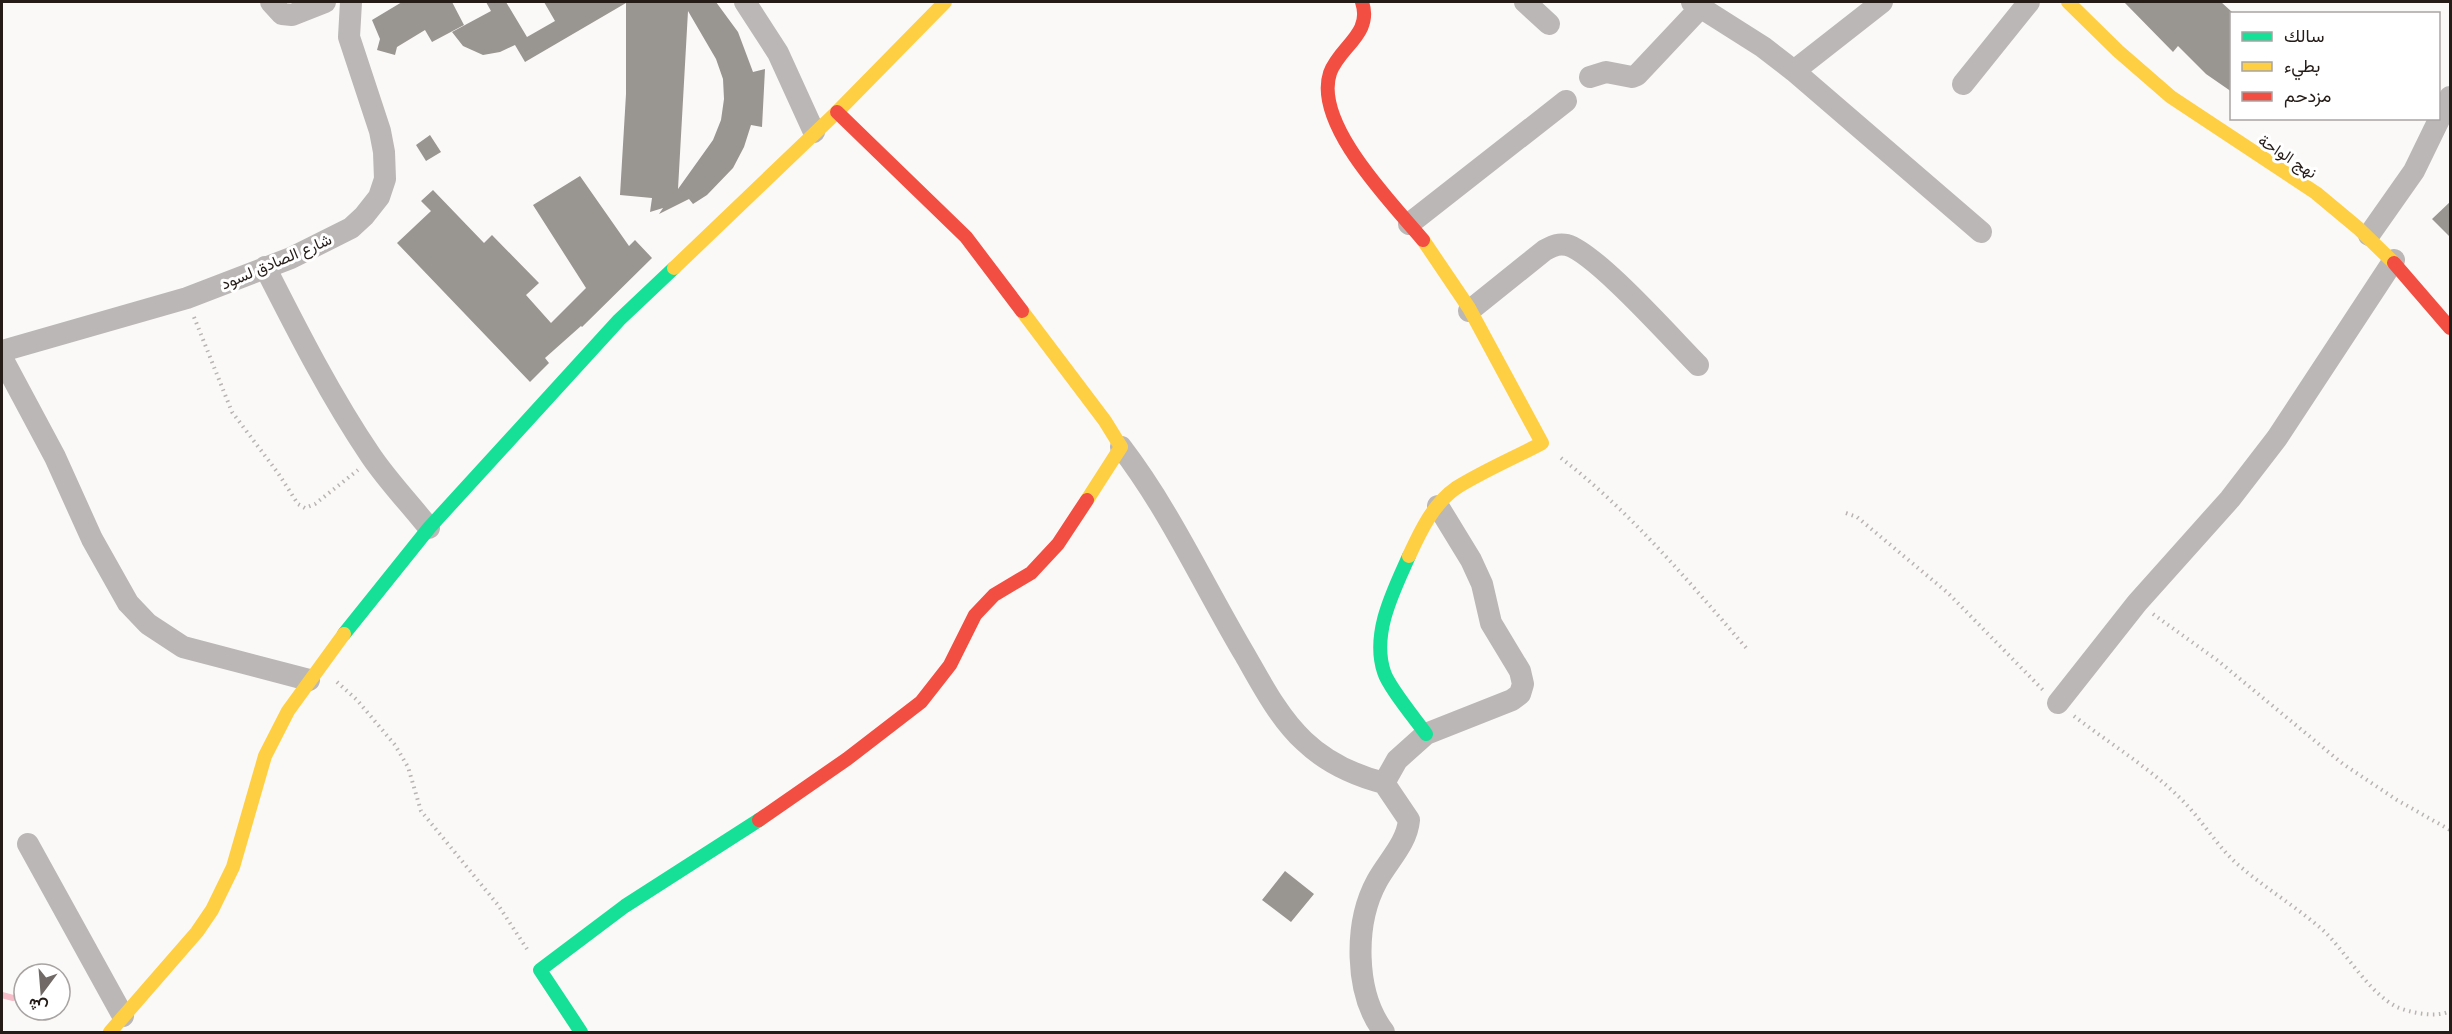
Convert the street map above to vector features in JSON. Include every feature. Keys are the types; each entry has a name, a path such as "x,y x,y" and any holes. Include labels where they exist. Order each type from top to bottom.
{"street":[{"path":"271,2 282,14 292,15 325,2"},
{"name":"شارع الصادق لسود","path":"2,351 187,298 291,258 351,228 364,216 379,197 385,178 384,152 380,131 349,37 351,2"},
{"path":"745,2 778,53 814,132"},
{"path":"28,844 116,1024 197,932 221,894 232,867 265,756 288,711 314,673 429,528 619,320 837,112 945,2"},
{"path":"1362,2 1365,6 1364,24 1331,70 1326,96 1338,128 1359,162 1440,264 1496,353 1542,443 1455,489 1438,506 1421,530 1390,599 1380,641 1380,657 1384,674 1426,734"},
{"path":"1525,2 1549,24"},
{"path":"1794,71 1882,2"},
{"path":"1964,84 2029,2"},
{"name":"نهج الواحة","path":"2068,2 2171,97 2236,142 2294,178 2369,235 2394,260 2451,328"},
{"path":"1590,77 1606,72 1632,78 1637,75 1696,4 1794,71 1981,232"},
{"path":"2440,120 2451,98"},
{"path":"1409,224 1566,101"},
{"path":"837,112 966,237 1105,421 1147,484 1252,667 1302,740 1344,770 1384,783 1409,820 1408,831 1403,842 1395,851 1376,884 1364,913 1360,939 1361,965 1368,1000 1384,1032"},
{"path":"2369,235 2414,171 2440,120"},
{"path":"1469,311 1545,250 1558,244 1569,245 1596,262 1698,365"},
{"path":"2058,703 2137,603 2230,500 2277,438 2394,260"},
{"path":"265,267 306,346 372,458 429,528"},
{"path":"2,358 55,457 92,539 129,603 141,617 183,647 314,673"},
{"path":"581,1032 540,970 625,906 777,808 921,702 950,665 975,615 994,595 1031,573 1058,544 1121,447"},
{"path":"1384,783 1397,760 1426,734 1512,700 1520,694 1523,684 1520,671 1491,623 1482,584 1472,560 1438,506"}],"path":[{"path":"187,298 232,412 278,473 298,504 305,508 315,504 372,458"},
{"path":"1542,443 1593,483 1667,556 1748,650"},
{"path":"1846,513 1857,518 1948,592 2058,703 2107,742 2128,753 2181,799 2234,861 2325,932 2361,972 2377,994 2398,1008 2432,1014 2451,1011"},
{"path":"2137,603 2217,660 2343,764 2397,800 2451,830"},
{"path":"314,673 357,700 395,745 408,767 421,811 498,905 540,970"}],"building":[{"path":"402,2 452,2 464,25 432,42 425,30 397,47 395,55 377,50 380,39 372,20"},
{"path":"486,2 506,2 527,37 555,21 544,2 716,2 738,32 753,72 765,69 762,127 751,125 744,147 733,168 707,195 693,204 689,199 659,214 663,208 650,212 652,198 620,195 626,94 626,3 525,62 515,45 500,52 483,55 463,46 452,32 491,11","holes":["688,11 716,59 723,79 724,99 721,120 713,140 678,189"]},
{"path":"2124,2 2221,2 2232,12 2230,12 2230,91 2206,74 2178,46 2173,52"},
{"path":"430,135 441,152 426,161 416,145"},
{"path":"580,176 629,246 635,240 652,258 582,327 545,358 549,363 530,382 397,243 431,211 421,201 433,190 484,243 492,235 539,283 526,295 551,323 586,288 533,205"},
{"path":"2451,201 2451,238 2432,219"},
{"path":"1285,871 1314,894 1291,922 1262,900"}],"waterway":[{"path":"2,995 12,998"}],"traffic: fast":[{"path":"344,634 429,528 619,320 674,268"},
{"path":"1409,556 1386,612 1380,642 1381,657 1384,672 1391,686 1426,734"},
{"path":"581,1032 540,970 625,906 759,820"}],"traffic: slow":[{"path":"674,268 837,112 945,2"},
{"path":"2068,2 2118,51 2171,97 2316,193 2358,228 2394,263"},
{"path":"1409,556 1428,519 1440,502 1456,488 1542,443 1469,308 1423,240"},
{"path":"1022,311 1105,421 1121,447 1087,500"},
{"path":"110,1032 197,932 212,910 233,867 265,756 288,711 344,634"}],"traffic: jam":[{"path":"1362,2 1364,13 1359,32 1340,55 1330,73 1328,93 1333,116 1359,162 1423,240"},
{"path":"837,112 966,237 1022,311"},
{"path":"2394,263 2450,328"},
{"path":"759,820 847,759 921,702 950,665 975,615 994,595 1031,573 1058,544 1087,500"}]}
